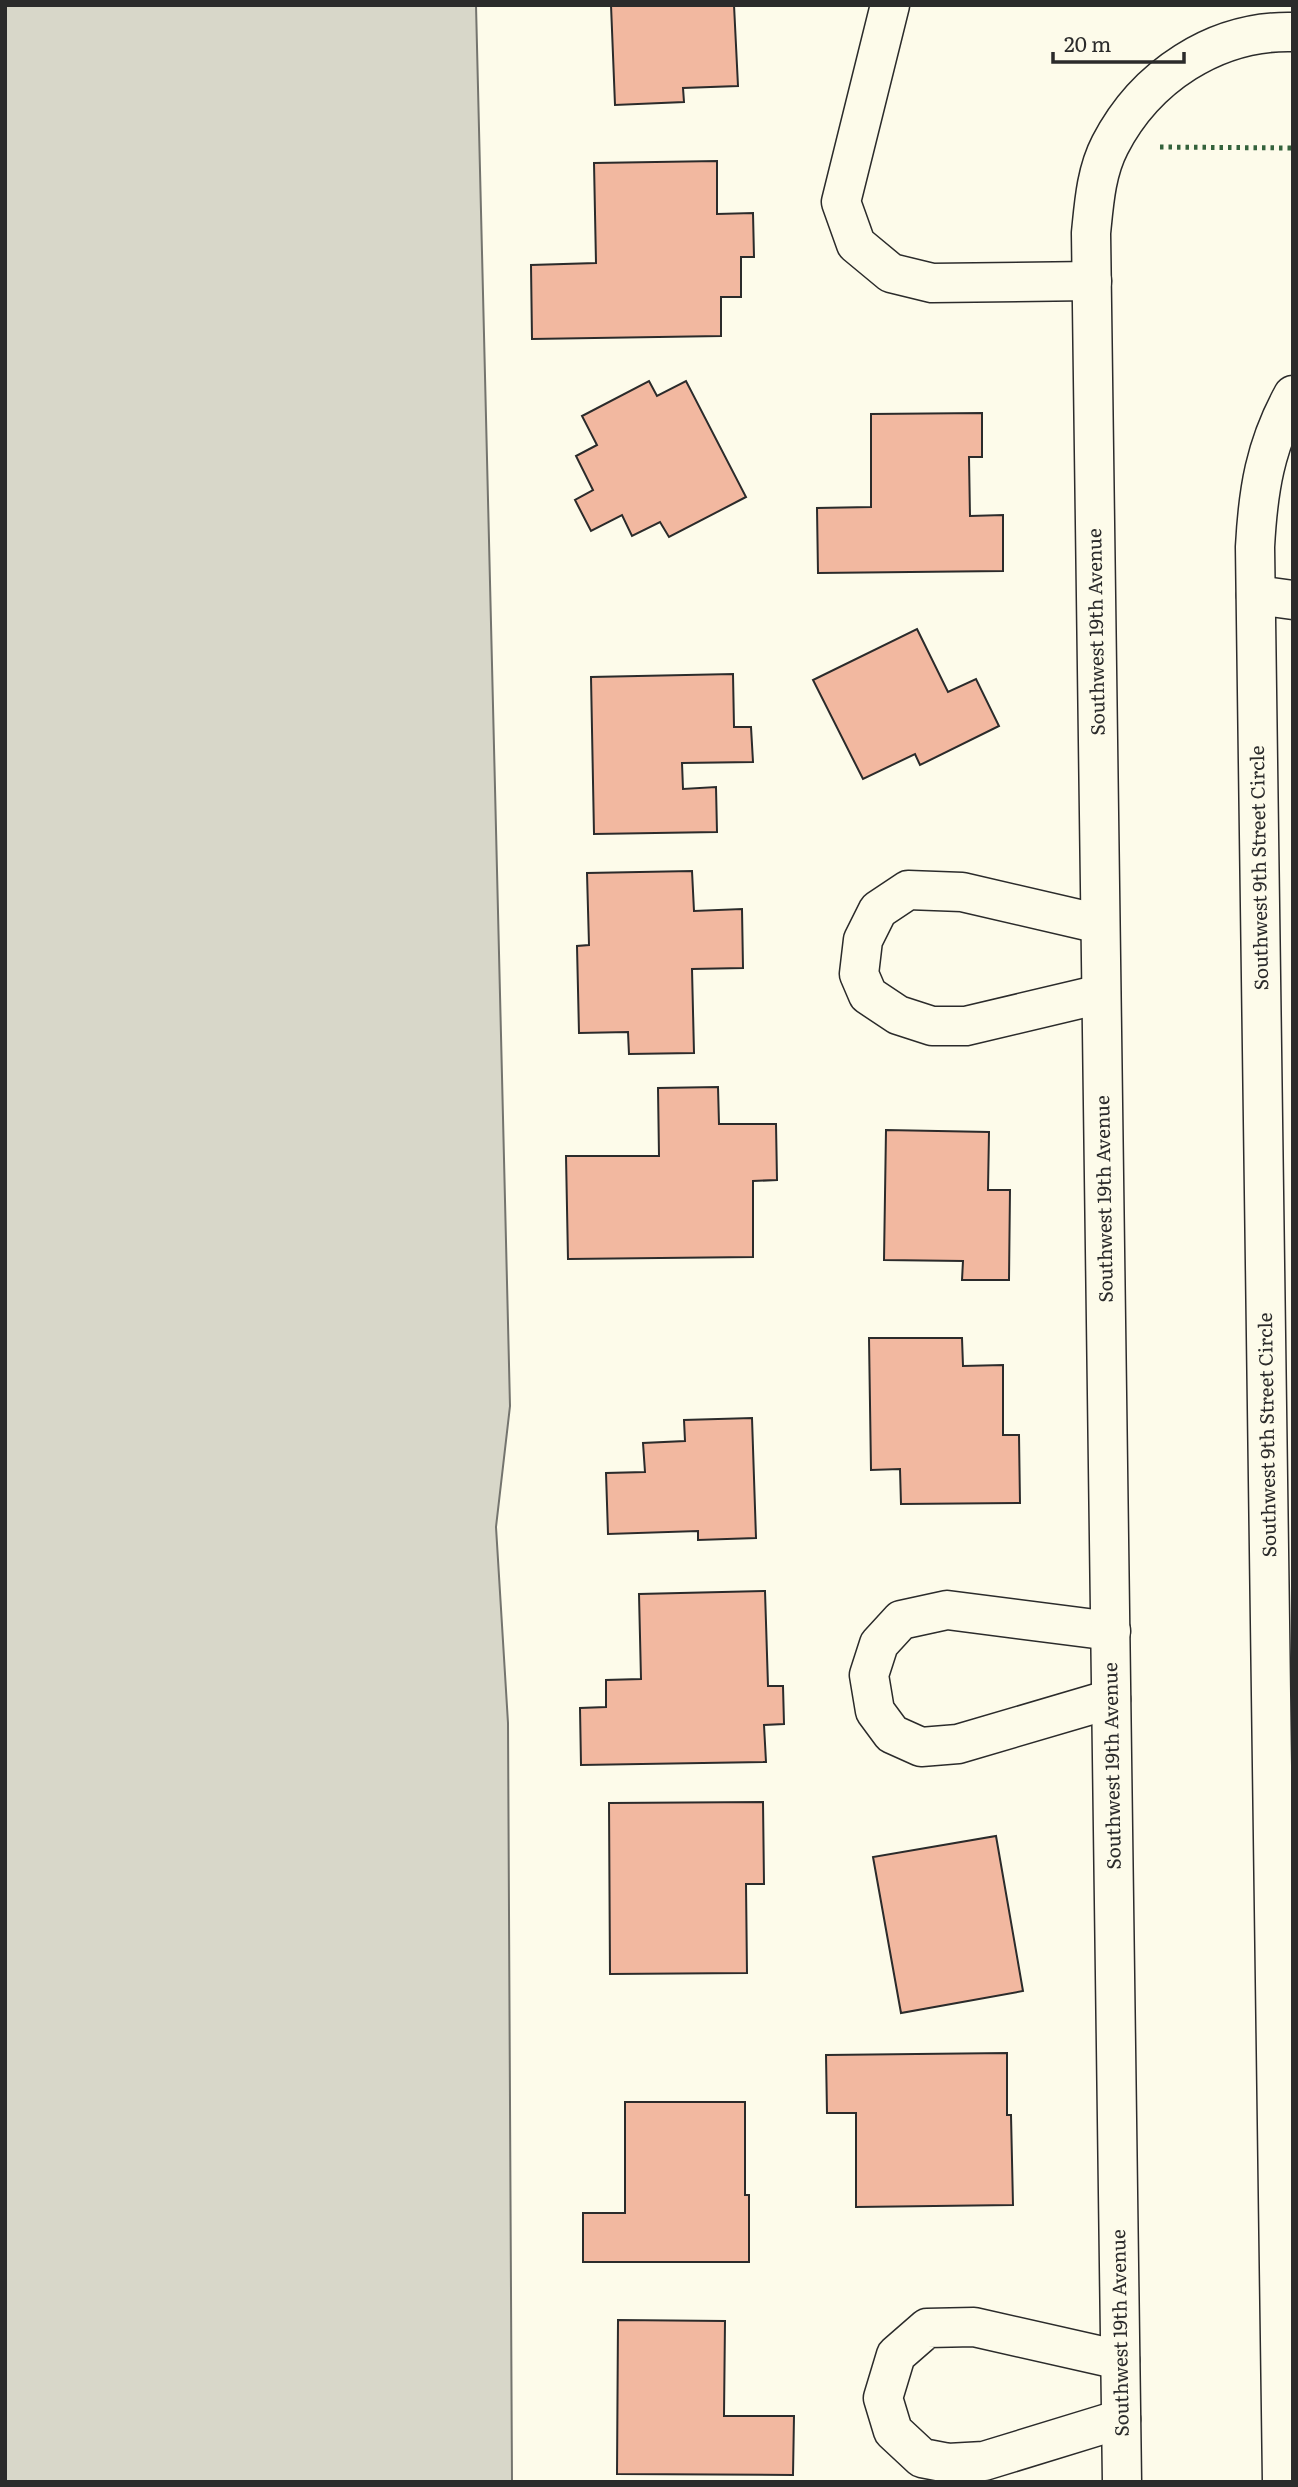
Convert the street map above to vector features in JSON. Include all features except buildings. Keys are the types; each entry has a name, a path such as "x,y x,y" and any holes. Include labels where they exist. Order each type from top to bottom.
{"street":[{"path":"890,5 841,202 856,244 891,273 932,283 1092,281"},
{"name":"Southwest 19th Avenue","path":"1122,2482 1091,233 1095,189 1109,146 1133,108 1164,76 1203,51 1244,37 1293,32"},
{"name":"Southwest 9th Street Circle","path":"1282,2482 1284,1989 1280,1432 1255,547 1258,494 1268,453 1282,414 1293,394"},
{"path":"1255,595 1293,600"},
{"path":"1100,924 962,892 908,890 878,910 863,940 859,974 867,995 898,1015 932,1026 965,1026 1101,994"},
{"path":"1111,1631 947,1610 901,1620 879,1644 869,1675 875,1711 892,1734 921,1747 958,1744 1111,1699"},
{"path":"1120,2360 974,2327 927,2328 896,2356 883,2398 893,2431 922,2458 948,2463 984,2460 1121,2418"}],"shaded area":[{"path":"5,5 476,5 510,1406 496,1527 508,1723 512,2482 5,2482"}],"hedge":[{"path":"1160,147 1293,148"}]}
